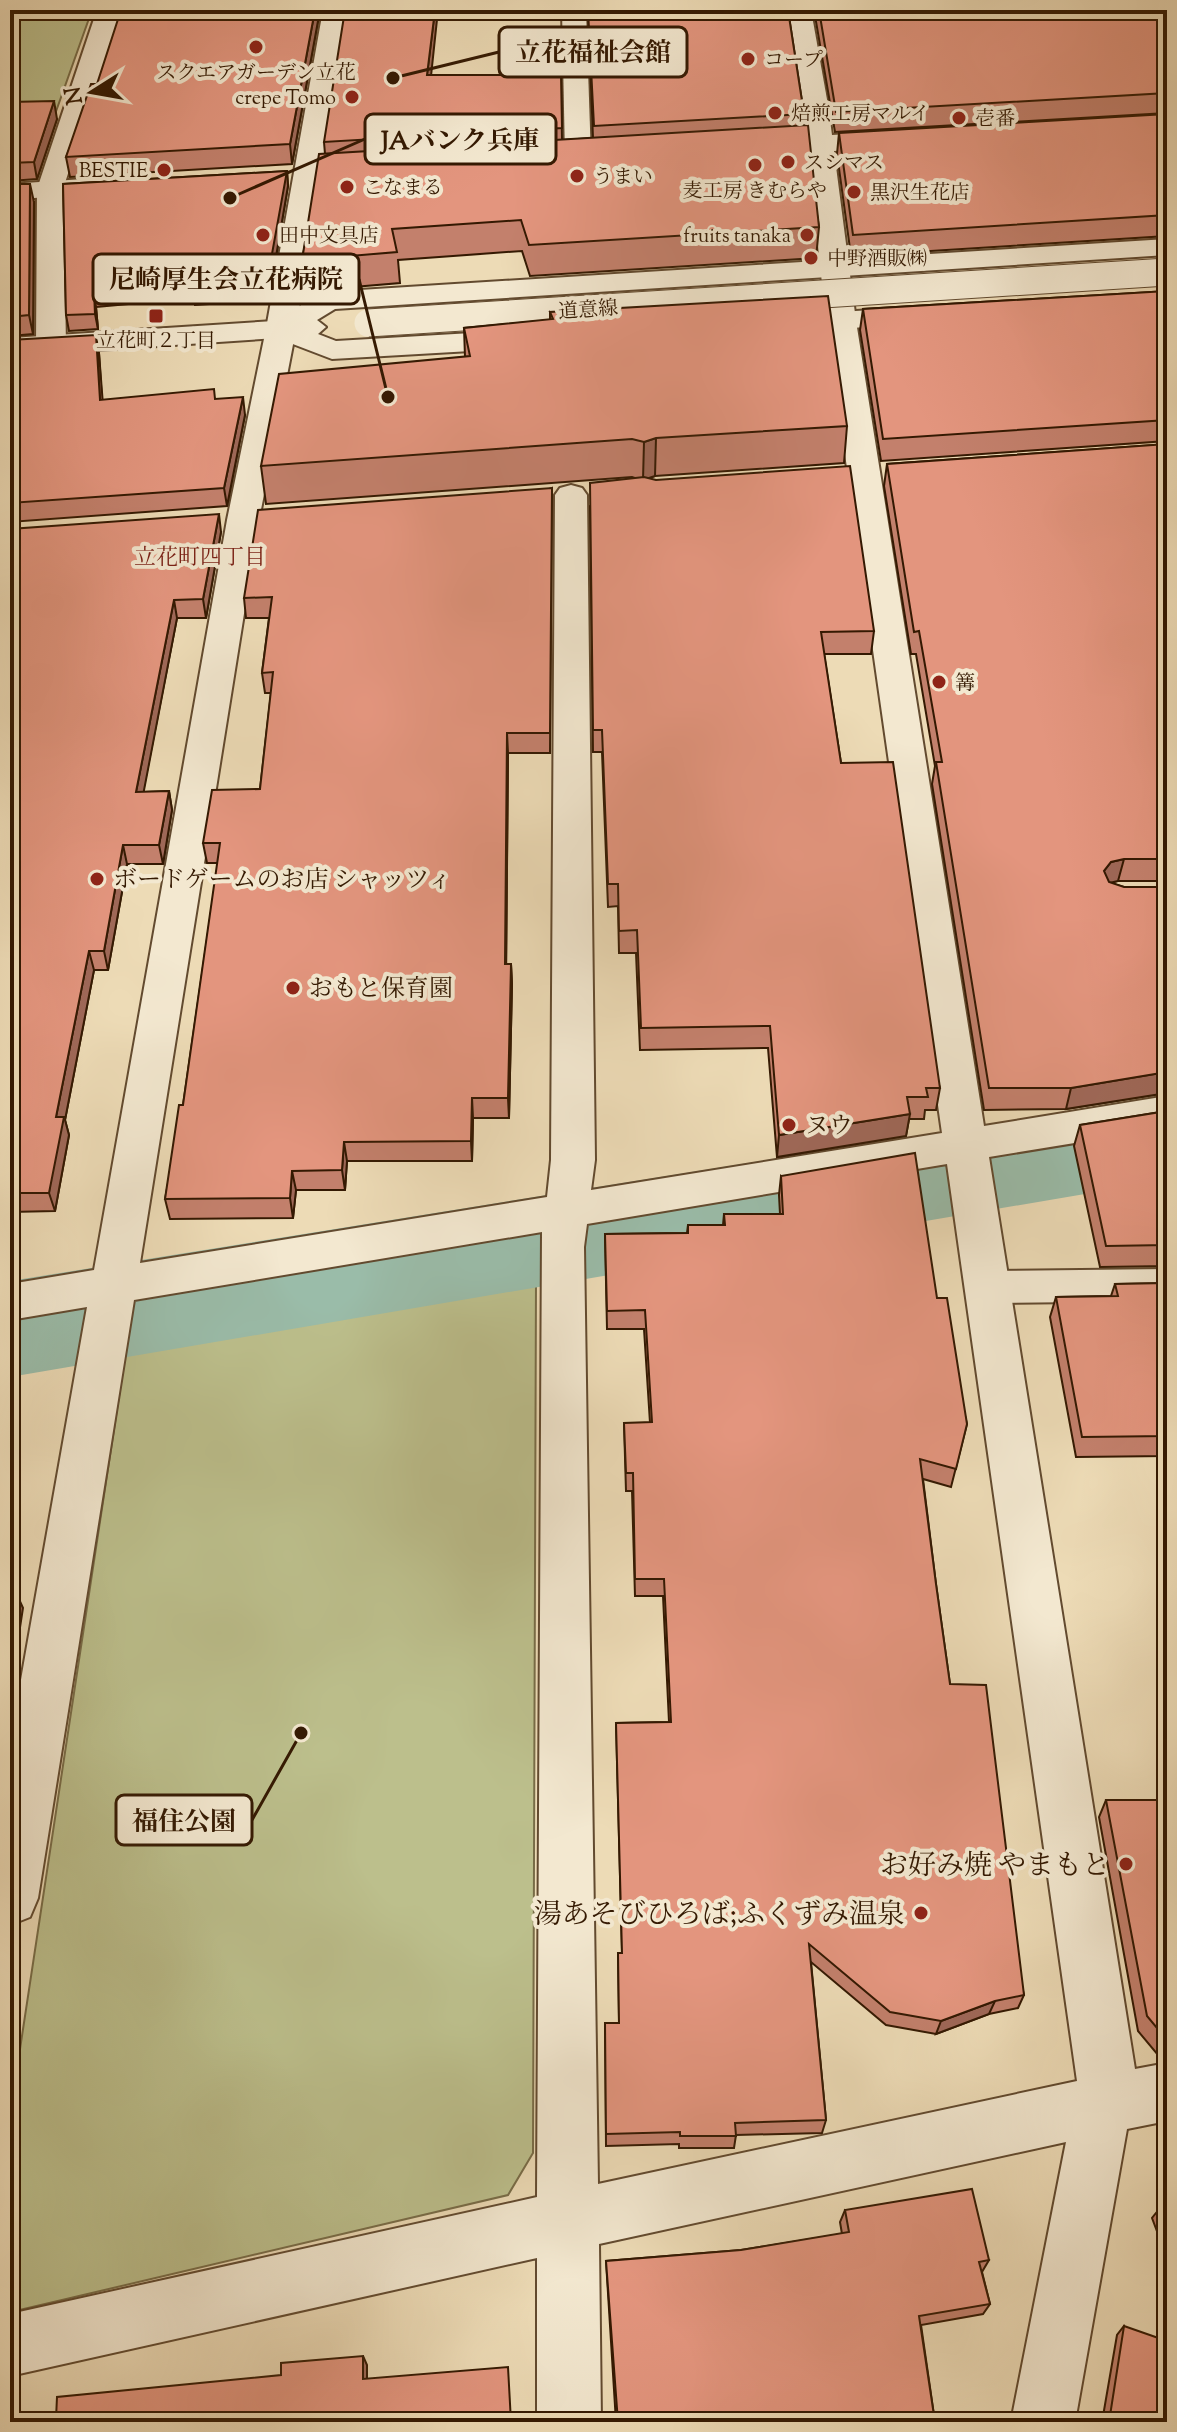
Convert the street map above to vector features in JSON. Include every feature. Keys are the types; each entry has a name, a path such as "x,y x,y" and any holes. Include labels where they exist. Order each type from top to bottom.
{"street":[{"path":"51,344 50,189 109,10"},
{"path":"10,1898 243,520 281,329 335,10"},
{"path":"574,10 566,159 608,156"},
{"path":"799,10 815,105 862,475 1107,2079 1043,2422"},
{"path":"729,149 923,138"},
{"path":"276,176 338,172"},
{"path":"10,192 123,185"},
{"path":"281,329 328,301 1167,247"},
{"name":"道意線","path":"10,347 1167,272"},
{"path":"281,329 332,350 949,314"},
{"path":"569,2422 564,1228 573,1160 570,495"},
{"path":"10,1302 109,1305 967,1163 1167,1112"},
{"path":"10,2345 920,2142 1167,2092"}],"lane":[{"path":"985,1287 1167,1285"}],"green space":[{"path":"10,10 92,10 54,117 10,117"},
{"path":"516,1264 536,1280 533,2153 508,2195 11,2312 10,2115 126,1350 148,1324"}],"building":[{"path":"121,10 315,10 290,144 66,157 91,84 97,84"},
{"path":"345,10 435,10 427,75 561,75 562,128 324,142"},
{"path":"588,10 788,10 804,114 594,126"},
{"path":"819,10 1129,10 1167,15 1167,93 836,112"},
{"path":"54,101 34,162 10,163 10,102"},
{"path":"1167,114 1167,215 853,235 839,133"},
{"path":"808,125 819,227 529,245 521,220 392,229 397,252 315,259 303,254 319,154"},
{"path":"287,171 268,276 253,285 193,290 192,282 94,291 95,314 66,315 63,184"},
{"path":"10,184 30,184 29,315 10,317"},
{"path":"1167,291 1167,420 883,439 863,309"},
{"path":"828,296 847,426 261,466 279,374 470,356 464,328 553,319 550,312"},
{"path":"96,335 100,400 214,389 215,399 243,397 224,488 10,503 10,340"},
{"path":"1167,444 1167,859 1124,859 1111,862 1104,871 1109,882 1124,887 1167,887 1167,1072 1071,1088 989,1088 936,762 942,762 919,631 914,632 887,464"},
{"path":"850,466 874,631 821,632 841,763 893,762 940,1088 926,1088 928,1097 907,1097 910,1114 779,1135 770,1026 641,1028 637,930 619,931 618,884 608,884 602,730 593,730 590,483 644,477 656,480"},
{"path":"552,488 550,733 507,733 505,964 511,964 508,1098 472,1098 471,1141 344,1142 342,1170 292,1171 290,1198 165,1199 179,1105 183,1105 220,843 203,843 212,790 260,789 273,672 262,673 272,597 244,598 258,510"},
{"path":"219,514 203,599 174,600 136,792 169,791 159,845 123,845 104,951 89,951 56,1117 64,1117 49,1193 10,1193 10,529"},
{"path":"1167,1111 1167,1245 1106,1246 1080,1125"},
{"path":"915,1153 937,1298 947,1298 967,1424 956,1469 920,1459 936,1584 950,1684 986,1685 1024,1995 995,2001 941,2021 890,2012 809,1944 826,2120 735,2123 736,2136 680,2136 680,2132 606,2134 605,2023 619,2023 618,1953 622,1953 616,1723 671,1722 664,1579 635,1579 633,1473 626,1473 624,1423 652,1422 645,1310 607,1311 605,1234 688,1233 688,1225 725,1225 724,1214 783,1214 781,1176"},
{"path":"1167,1283 1167,1436 1082,1437 1056,1297 1118,1296 1115,1284"},
{"path":"1106,1800 1167,1800 1167,2040 1147,2016"},
{"path":"972,2189 989,2260 979,2262 990,2304 919,2316 935,2422 618,2422 606,2261 741,2250 849,2232 845,2210"},
{"path":"1167,2206 1167,2227 1160,2208"},
{"path":"1124,2326 1167,2341 1167,2422 1109,2422"},
{"path":"363,2356 363,2379 508,2367 511,2422 13,2422 56,2419 57,2397 281,2375 281,2363"}],"waterway":[{"path":"10,1329 1167,1138"}],"place":[{"name":"スクエアガーデン立花","path":"256,47"},
{"name":"コープ","path":"748,59"},
{"name":"立花福祉会館","path":"393,78"},
{"name":"crepe Tomo","path":"352,97"},
{"name":"焙煎工房マルイ","path":"775,113"},
{"name":"壱番","path":"959,118"},
{"name":"スシマス","path":"788,162"},
{"name":"麦工房 きむらや","path":"755,165"},
{"name":"BESTIE","path":"164,170"},
{"name":"うまい","path":"577,176"},
{"name":"こなまる","path":"347,187"},
{"name":"黒沢生花店","path":"854,192"},
{"name":"JAバンク兵庫","path":"230,198"},
{"name":"田中文具店","path":"263,235"},
{"name":"fruits tanaka","path":"807,235"},
{"name":"中野酒販㈱","path":"811,258"},
{"name":"立花町２丁目","path":"156,316"},
{"name":"尼崎厚生会立花病院","path":"388,397"},
{"name":"篝","path":"939,682"},
{"name":"ボードゲームのお店 シャッツィ","path":"97,879"},
{"name":"おもと保育園","path":"293,988"},
{"name":"ヌウ","path":"789,1125"},
{"name":"福住公園","path":"301,1733"},
{"name":"お好み焼 やまもと","path":"1126,1864"},
{"name":"湯あそびひろば;ふくずみ温泉","path":"921,1913"}],"district":[{"name":"立花町四丁目","path":"200,556"}]}
